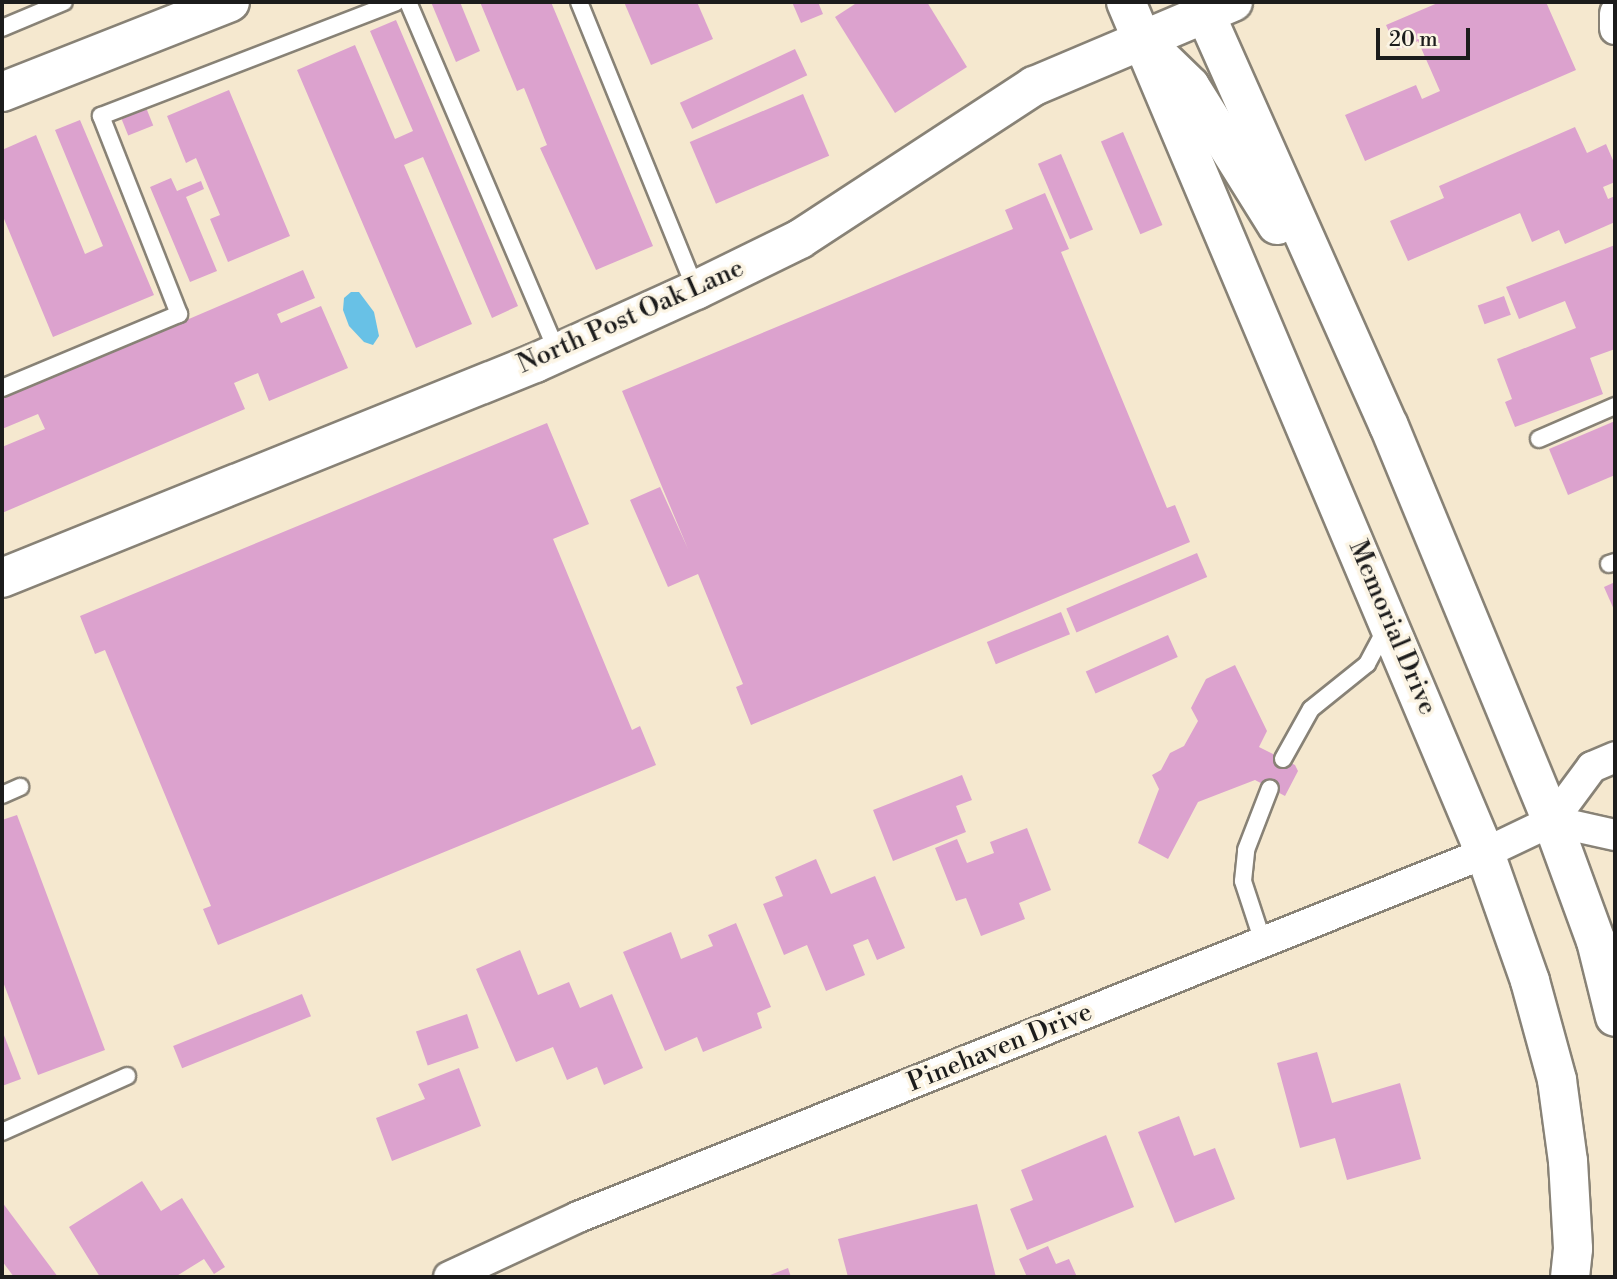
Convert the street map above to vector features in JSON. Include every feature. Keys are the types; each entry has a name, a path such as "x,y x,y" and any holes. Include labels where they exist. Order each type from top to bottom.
{"main road":[{"path":"2,92 230,2"},
{"name":"Memorial Drive","path":"1126,2 1485,853 1530,981 1556,1080 1568,1161 1573,1249 1570,1277"},
{"path":"1213,6 1349,340 1389,426 1552,821 1596,941 1615,1017"},
{"name":"North Post Oak Lane","path":"2,578 558,353 696,290 800,239 1034,86 1213,6"},
{"path":"1141,38 1190,86 1349,340"}],"street":[{"path":"1615,13 1615,29"},
{"path":"1615,757 1592,767 1552,821 1615,835"},
{"name":"Pinehaven Drive","path":"449,1277 578,1217 1485,853 1552,821"}],"lane":[{"path":"2,28 64,2"},
{"path":"2,388 179,314 101,116 396,2"},
{"path":"408,2 558,353"},
{"path":"579,2 696,290"},
{"path":"1539,439 1615,406"},
{"path":"1283,759 1311,709 1367,664 1390,623"},
{"path":"2,795 20,787"},
{"path":"1263,942 1243,881 1246,850 1270,788"},
{"path":"2,1132 127,1076"}],"water":[{"path":"351,292 359,292 374,312 379,336 373,345 364,342 349,326 343,310 344,298"}],"building":[{"path":"431,2 460,2 480,51 456,62"},
{"path":"480,2 551,2 653,246 596,270 540,148 547,145 524,88 517,91"},
{"path":"624,2 697,2 713,39 651,65"},
{"path":"792,2 818,2 823,14 801,23"},
{"path":"858,2 927,2 967,67 895,113 835,17"},
{"path":"1440,2 1546,2 1576,70 1365,161 1345,115 1416,85 1422,99 1440,91 1418,41 1397,50 1386,25"},
{"path":"396,20 518,306 492,318 423,157 404,165 472,324 416,348 297,70 355,45 395,139 413,131 370,31"},
{"path":"795,49 807,75 692,129 680,103"},
{"path":"229,90 290,236 228,262 210,219 220,215 196,158 186,163 167,116"},
{"path":"803,94 829,156 716,204 690,142"},
{"path":"145,105 153,125 128,136 120,115"},
{"path":"80,120 154,295 53,337 2,214 2,150 36,135 85,254 103,246 55,130"},
{"path":"1575,127 1587,153 1606,144 1615,165 1615,182 1603,187 1608,199 1615,196 1615,222 1565,244 1559,230 1532,242 1520,213 1408,261 1390,221 1444,198 1439,186"},
{"path":"1123,132 1162,225 1140,234 1101,141"},
{"path":"1061,154 1093,229 1070,239 1038,164"},
{"path":"171,178 177,191 201,181 204,189 186,197 217,271 190,282 150,187"},
{"path":"1045,193 1069,249 1061,252 1167,508 1175,505 1190,542 751,725 736,687 743,684 698,574 668,587 630,500 660,487 688,549 622,391 1013,229 1005,210"},
{"path":"1615,245 1615,349 1590,358 1603,394 1515,427 1505,402 1512,399 1497,359 1576,328 1565,301 1519,319 1506,287"},
{"path":"303,270 315,298 277,314 281,323 321,306 348,368 269,401 258,373 234,383 245,409 2,513 2,447 45,429 38,414 2,429 2,399"},
{"path":"1504,296 1511,315 1485,324 1478,306"},
{"path":"1615,421 1615,475 1568,495 1549,449"},
{"path":"547,423 589,524 553,539 632,730 640,726 656,765 218,945 203,909 211,906 105,650 95,654 80,616"},
{"path":"1197,553 1207,577 1076,632 1066,608"},
{"path":"1615,582 1615,612 1604,587"},
{"path":"1061,612 1070,634 996,664 987,642"},
{"path":"1168,635 1178,657 1096,694 1086,672"},
{"path":"1235,665 1267,731 1259,747 1295,765 1298,771 1285,796 1255,780 1198,802 1168,859 1138,843 1159,789 1152,775 1161,770 1170,753 1184,746 1198,721 1191,708 1206,679"},
{"path":"962,775 972,800 956,806 966,832 893,861 873,810"},
{"path":"17,815 105,1050 38,1075 2,979 2,820"},
{"path":"1027,828 1051,890 1019,903 1025,919 981,936 966,898 956,901 935,848 957,839 967,863 994,853 990,842"},
{"path":"816,859 831,894 875,876 905,948 877,960 868,939 853,945 865,975 826,991 807,945 784,955 763,904 783,896 775,877"},
{"path":"736,923 771,1007 757,1013 762,1028 703,1052 697,1037 665,1051 623,952 671,932 681,959 713,946 708,935"},
{"path":"520,950 538,995 569,982 580,1008 612,994 643,1068 604,1085 597,1067 567,1080 553,1047 516,1062 476,969"},
{"path":"302,994 311,1016 182,1068 173,1046"},
{"path":"467,1014 479,1048 428,1066 416,1032"},
{"path":"2,1030 21,1079 2,1086"},
{"path":"1317,1052 1332,1103 1400,1083 1421,1159 1347,1180 1335,1138 1300,1148 1277,1063"},
{"path":"459,1068 481,1126 392,1161 376,1118 425,1099 418,1084"},
{"path":"1179,1116 1194,1156 1215,1148 1235,1199 1175,1223 1138,1132"},
{"path":"1106,1135 1134,1207 1027,1250 1010,1209 1033,1200 1021,1170"},
{"path":"142,1181 161,1211 182,1198 225,1267 214,1274 204,1259 175,1277 100,1277 69,1227"},
{"path":"2,1202 58,1277 14,1277 2,1261"},
{"path":"977,1204 996,1277 848,1277 838,1239"},
{"path":"1048,1246 1056,1264 1069,1259 1077,1277 1027,1277 1019,1259"},
{"path":"788,1268 791,1277 765,1277"}]}
